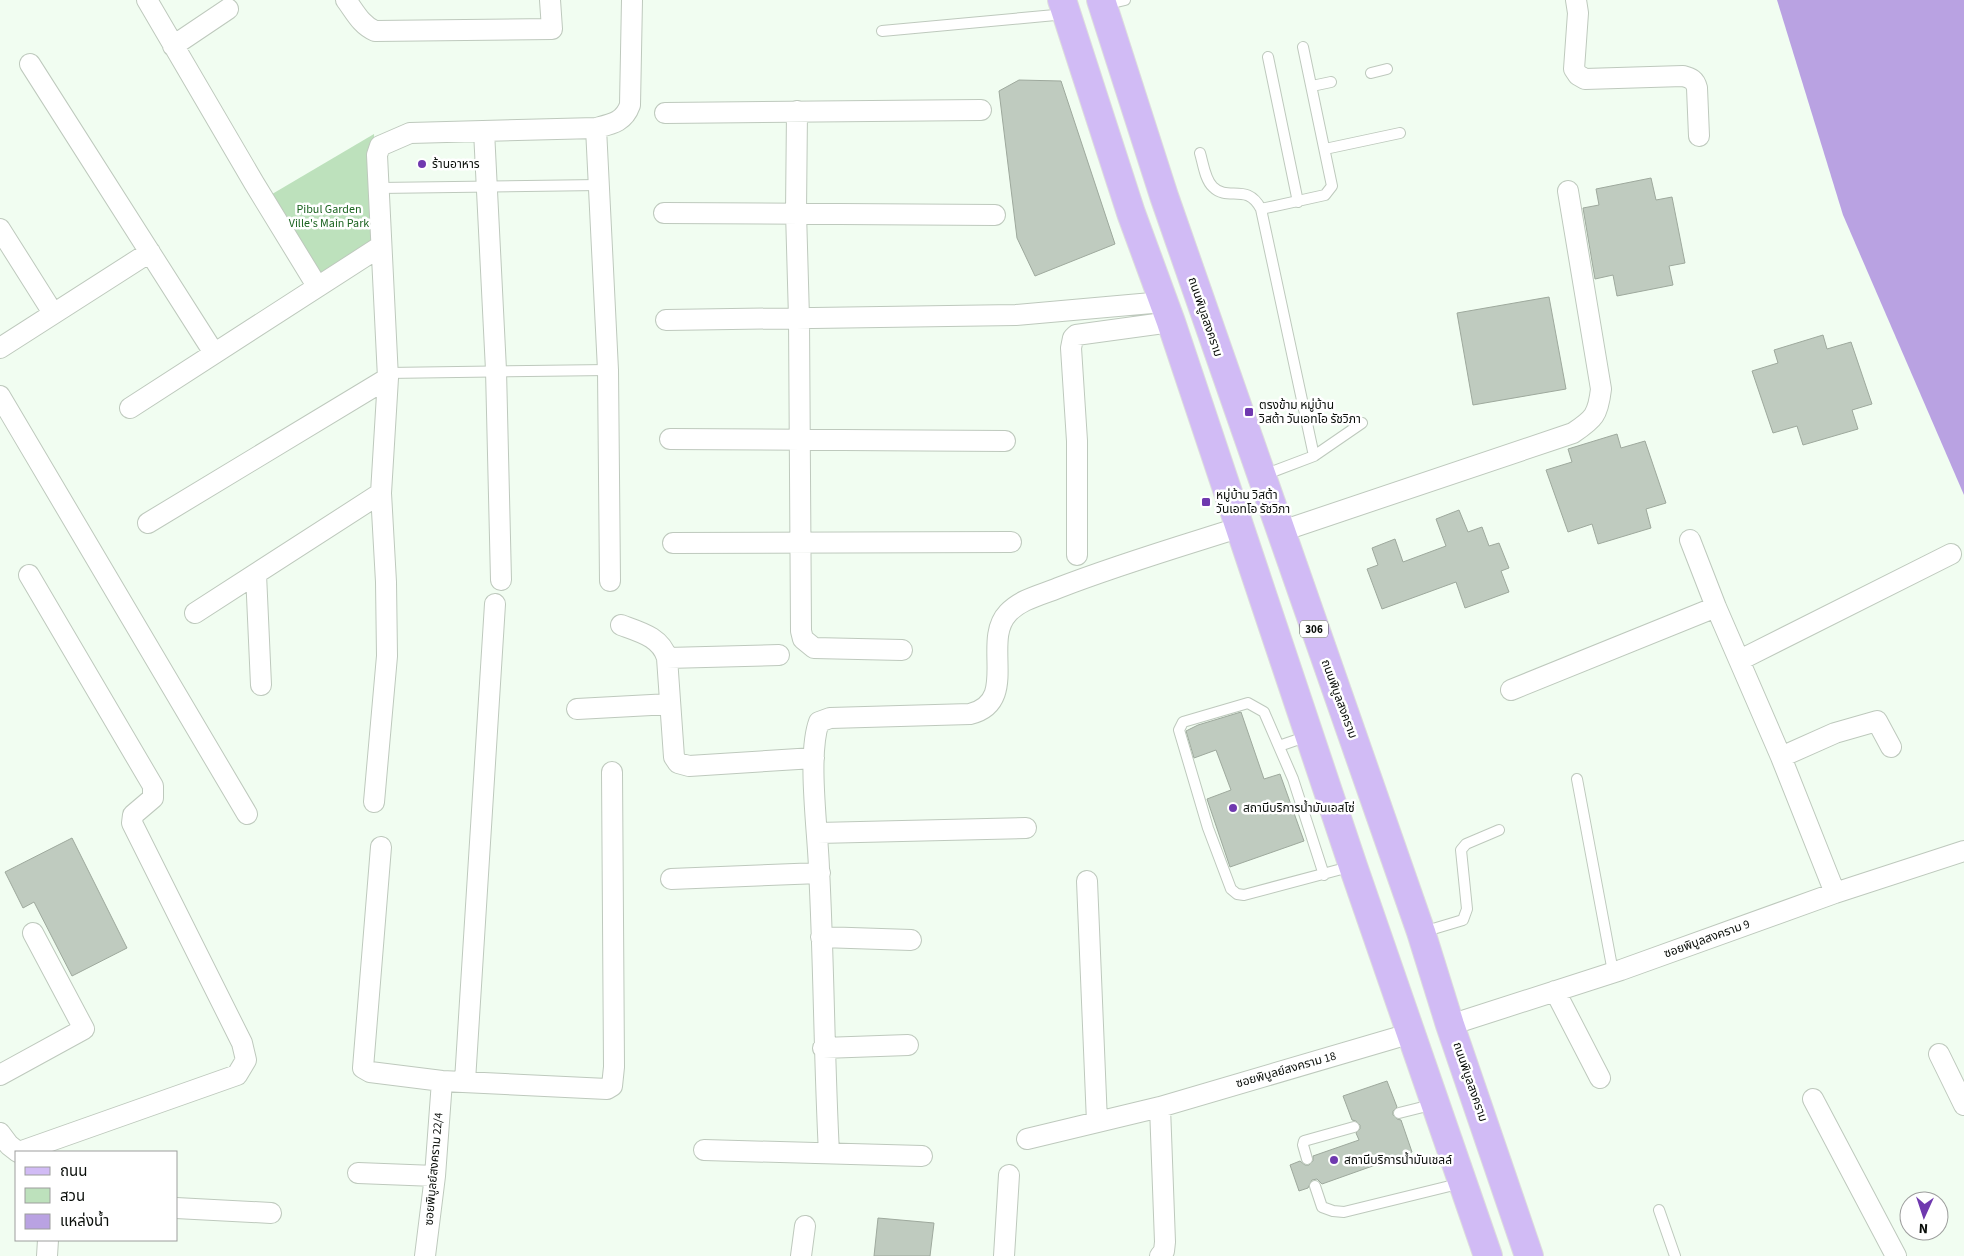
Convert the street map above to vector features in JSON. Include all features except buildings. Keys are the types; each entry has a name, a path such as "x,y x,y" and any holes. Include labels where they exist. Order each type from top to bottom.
{"main road":[{"name":"ถนนพิบูลสงคราม","path":"1110,2 1164,196 1260,476 1421,932 1450,1025 1530,1256"},
{"path":"1065,7 1131,213 1167,312 1308,735 1488,1256"},
{"path":"1412,1033 1450,1025"}],"street":[{"path":"148,0 173,46 317,286"},
{"path":"346,0 367,28 375,31 552,29 550,0"},
{"path":"374,802 387,656 382,493 388,375 377,155 380,146 410,134 596,128 618,122 627,112 630,105 632,0"},
{"path":"1576,0 1578,13 1574,69 1578,75 1585,79 1683,76 1690,78 1695,81 1697,88 1699,136"},
{"path":"173,46 228,9"},
{"path":"30,64 214,353"},
{"path":"665,113 980,110"},
{"path":"797,111 796,212 799,318 801,631 807,644 814,648 902,650"},
{"path":"596,128 608,370 610,581"},
{"path":"484,131 496,370 500,580"},
{"path":"1280,532 1572,433 1590,422 1598,409 1601,389 1568,191"},
{"path":"664,213 995,214"},
{"path":"0,230 53,313"},
{"path":"130,408 381,246"},
{"path":"0,348 150,252"},
{"path":"666,320 1167,312"},
{"path":"1077,555 1077,441 1071,348 1073,338 1076,335 1167,312"},
{"path":"148,524 388,375"},
{"path":"0,396 247,814"},
{"path":"670,439 1005,441"},
{"path":"195,613 382,493"},
{"path":"829,1153 823,1048 820,873 814,758 818,722 830,718 970,714 982,711 996,694 1000,629 1006,615 1018,603 1081,579 1238,528"},
{"path":"1690,540 1716,607 1781,757 1835,893"},
{"path":"673,543 1011,542"},
{"path":"1740,660 1951,554"},
{"path":"256,574 261,685"},
{"path":"21,1151 237,1074 246,1060 242,1043 132,823 133,815 153,798 153,786 29,575"},
{"path":"465,1081 495,604"},
{"path":"1511,690 1716,607"},
{"path":"621,625 660,643 667,658 674,757 678,763 689,766 814,758"},
{"path":"667,658 779,655"},
{"path":"577,708 670,704"},
{"path":"1781,757 1835,733 1877,721 1891,747"},
{"path":"381,847 363,1068 370,1072 442,1081 599,1090 612,1086 614,1067 612,772"},
{"path":"818,833 1026,828"},
{"name":"ซอยพิบูลสงคราม 9","path":"1450,1025 1613,972 1835,893 1964,851"},
{"path":"671,879 820,873"},
{"path":"1087,881 1097,1122"},
{"path":"0,1075 84,1029 33,933"},
{"path":"821,937 911,940"},
{"path":"1555,991 1600,1078"},
{"name":"ซอยพิบูลย์สงคราม 18","path":"1027,1139 1160,1107 1412,1033"},
{"path":"823,1048 908,1046"},
{"path":"1939,1054 1964,1105"},
{"name":"ซอยพิบูลย์สงคราม 22/4","path":"426,1256 435,1176 442,1081"},
{"path":"1813,1099 1896,1256"},
{"path":"1160,1107 1165,1242 1160,1256"},
{"path":"0,1133 17,1151"},
{"path":"704,1150 922,1156"},
{"path":"358,1173 435,1176"},
{"path":"1004,1256 1009,1175"},
{"path":"178,1208 270,1213"},
{"path":"801,1256 805,1226"},
{"path":"47,1256 48,1241"}],"lane":[{"path":"882,31 1065,7"},
{"path":"1260,209 1325,196 1330,192 1332,186 1303,47"},
{"path":"1268,57 1298,202"},
{"path":"1371,73 1387,70"},
{"path":"1312,86 1331,82"},
{"path":"1325,149 1400,133"},
{"path":"1200,153 1208,181 1212,187 1217,190 1249,194 1255,199 1260,209 1314,456"},
{"path":"379,188 599,185"},
{"path":"388,375 496,370 608,370"},
{"path":"1260,476 1314,456 1362,423"},
{"path":"1324,875 1293,779 1264,712 1248,703 1184,722 1180,730 1208,828 1232,889 1237,894 1244,895 1324,875 1353,866"},
{"path":"1279,746 1308,735"},
{"path":"1577,779 1613,972"},
{"path":"1421,932 1463,920 1467,909 1460,850 1466,844 1499,830"},
{"path":"1399,1113 1436,1104"},
{"path":"1307,1159 1302,1145 1304,1141 1354,1127"},
{"path":"1315,1186 1322,1207 1332,1211 1344,1212 1438,1191 1462,1183"},
{"path":"1659,1210 1675,1256"}],"green space":[{"name":"Pibul Garden Ville's Main Park","path":"374,134 378,243 315,282 262,200"}],"water":[{"path":"1777,0 1964,0 1964,495 1843,215"}],"place":[{"name":"ร้านอาหาร","path":"422,164"},
{"name":"ตรงข้าม หมู่บ้าน วิสต้า วันเอทโอ รัชวิภา","path":"1249,412"},
{"name":"หมู่บ้าน วิสต้า วันเอทโอ รัชวิภา","path":"1206,502"},
{"name":"สถานีบริการน้ำมันเอสโซ่","path":"1233,808"},
{"name":"สถานีบริการน้ำมันเชลล์","path":"1334,1160"}]}
